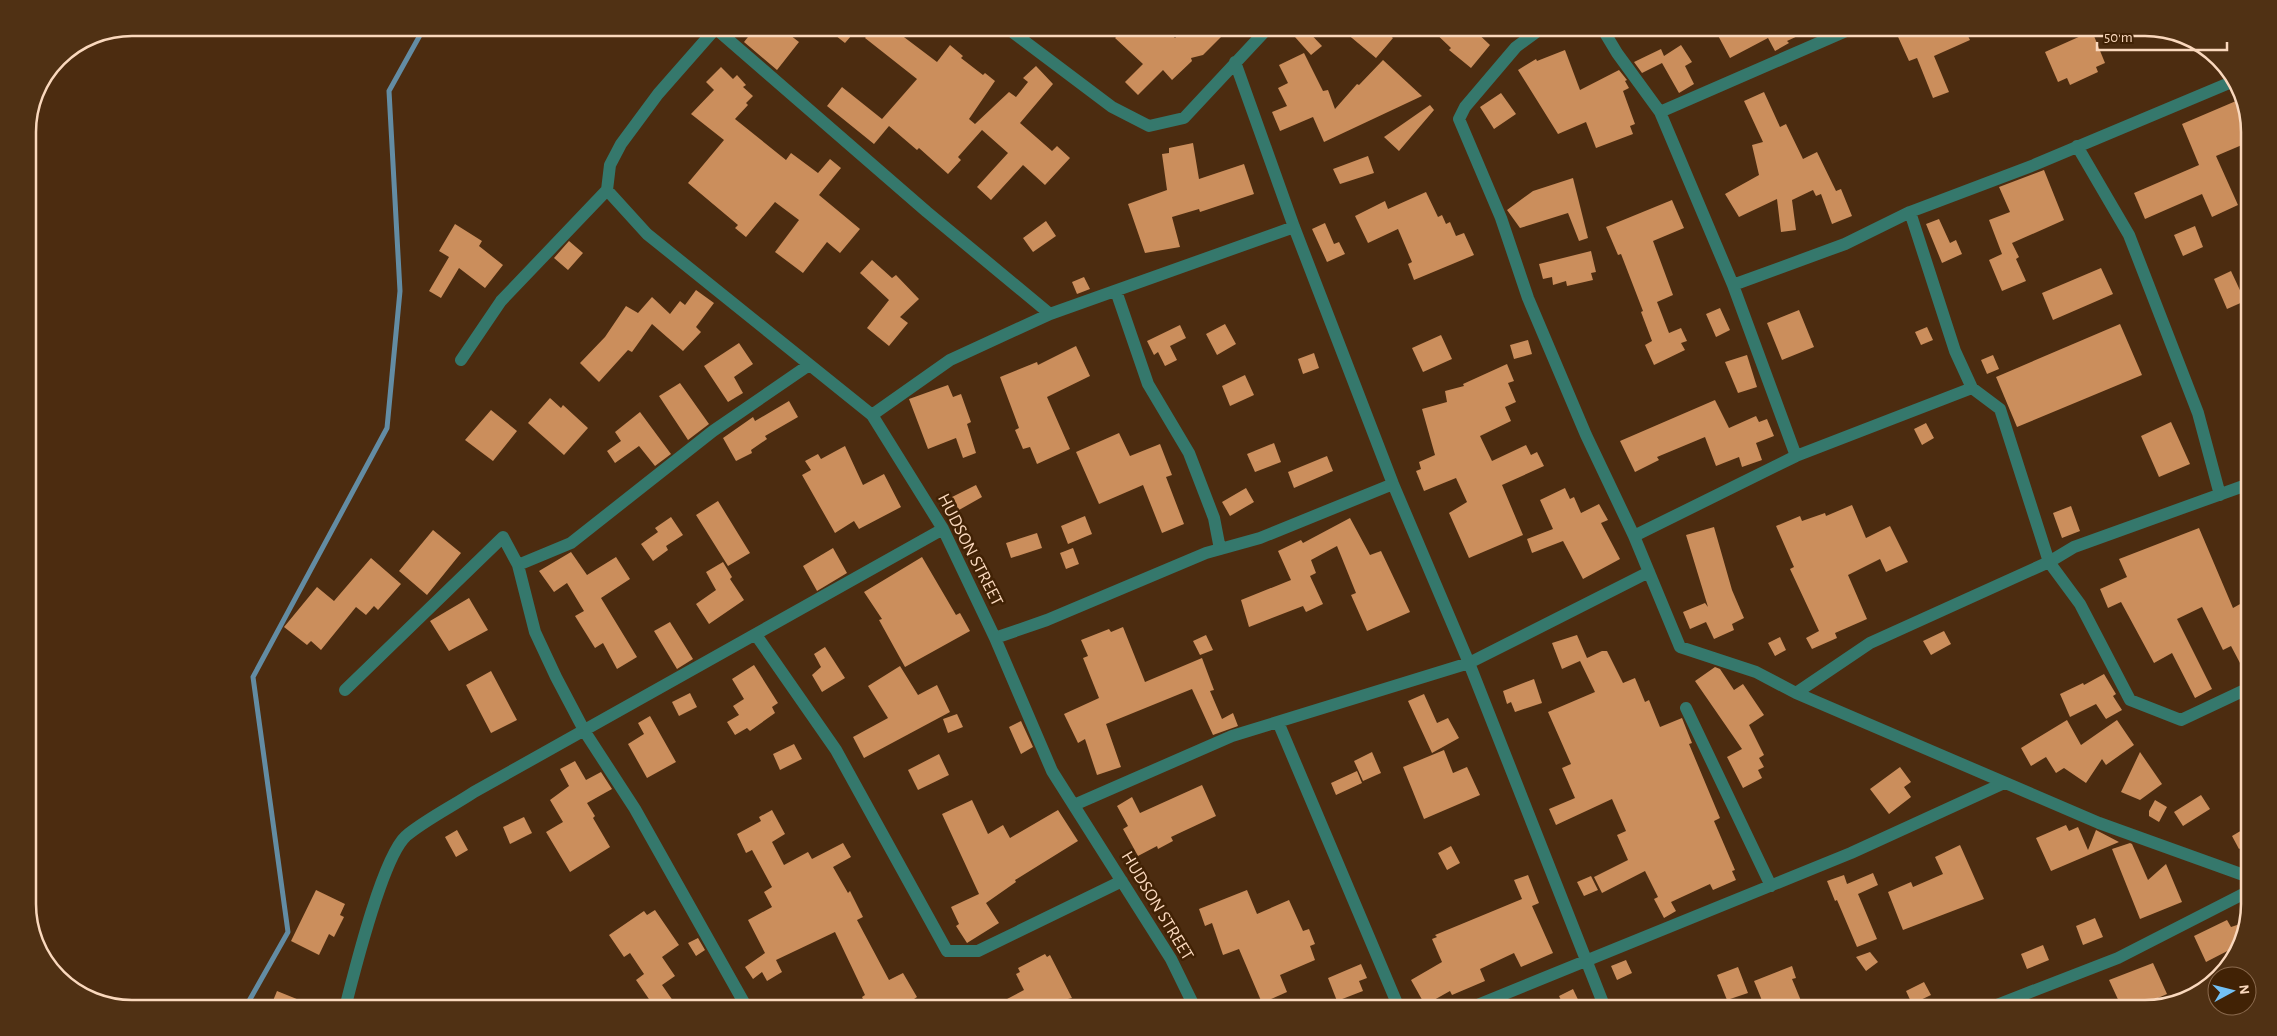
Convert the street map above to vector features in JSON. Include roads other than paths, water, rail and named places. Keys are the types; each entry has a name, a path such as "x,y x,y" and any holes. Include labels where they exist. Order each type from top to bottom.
{"street":[{"path":"461,360 501,301 607,190 610,165 621,144 658,94 708,36"},
{"path":"724,36 927,212 1050,314"},
{"path":"1019,36 1112,106 1149,126 1184,118 1260,36"},
{"path":"1531,36 1516,47 1465,108 1459,119 1501,218 1528,298 1586,435 1634,536 1680,647 1756,672 1796,693 2099,823 2241,871"},
{"path":"1607,36 1660,112 1733,285 1796,456"},
{"path":"1660,112 1835,36"},
{"path":"1236,62 1294,227 1393,484 1469,663 1602,1000"},
{"path":"1733,285 1845,244 1910,212 2078,146 2228,84"},
{"path":"2078,146 2132,244 2198,413 2220,495"},
{"name":"HUDSON STREET","path":"607,190 647,234 872,415 943,529 995,638 1052,771 1171,959 1191,1000"},
{"path":"1910,212 1955,351 1972,388 2000,409 2049,562 2080,604 2130,700 2181,720 2241,692"},
{"path":"872,415 950,360 1050,314 1294,227"},
{"path":"1116,290 1148,384 1189,453 1214,518 1220,549"},
{"path":"518,565 571,543 712,431 809,365"},
{"path":"1634,536 1796,456 1972,388"},
{"path":"995,638 1047,620 1076,606 1220,549 1260,538 1393,484"},
{"path":"1796,693 1870,643 2049,562 2074,547 2241,487"},
{"path":"347,1000 364,938 389,862 405,837 474,792 585,732 632,703 943,529"},
{"path":"345,690 503,537 518,565 535,632 585,732 635,809 742,1000"},
{"path":"1074,805 1232,736 1469,663 1649,572"},
{"path":"756,635 836,750 947,950 978,951 1122,881"},
{"path":"1686,708 1771,886"},
{"path":"1278,722 1395,1000"},
{"path":"1490,1000 1852,854 2004,783"},
{"path":"2010,1000 2118,958 2241,896"}],"waterway":[{"path":"250,1000 288,932 253,677 387,428 400,291 389,91 420,36"}]}
